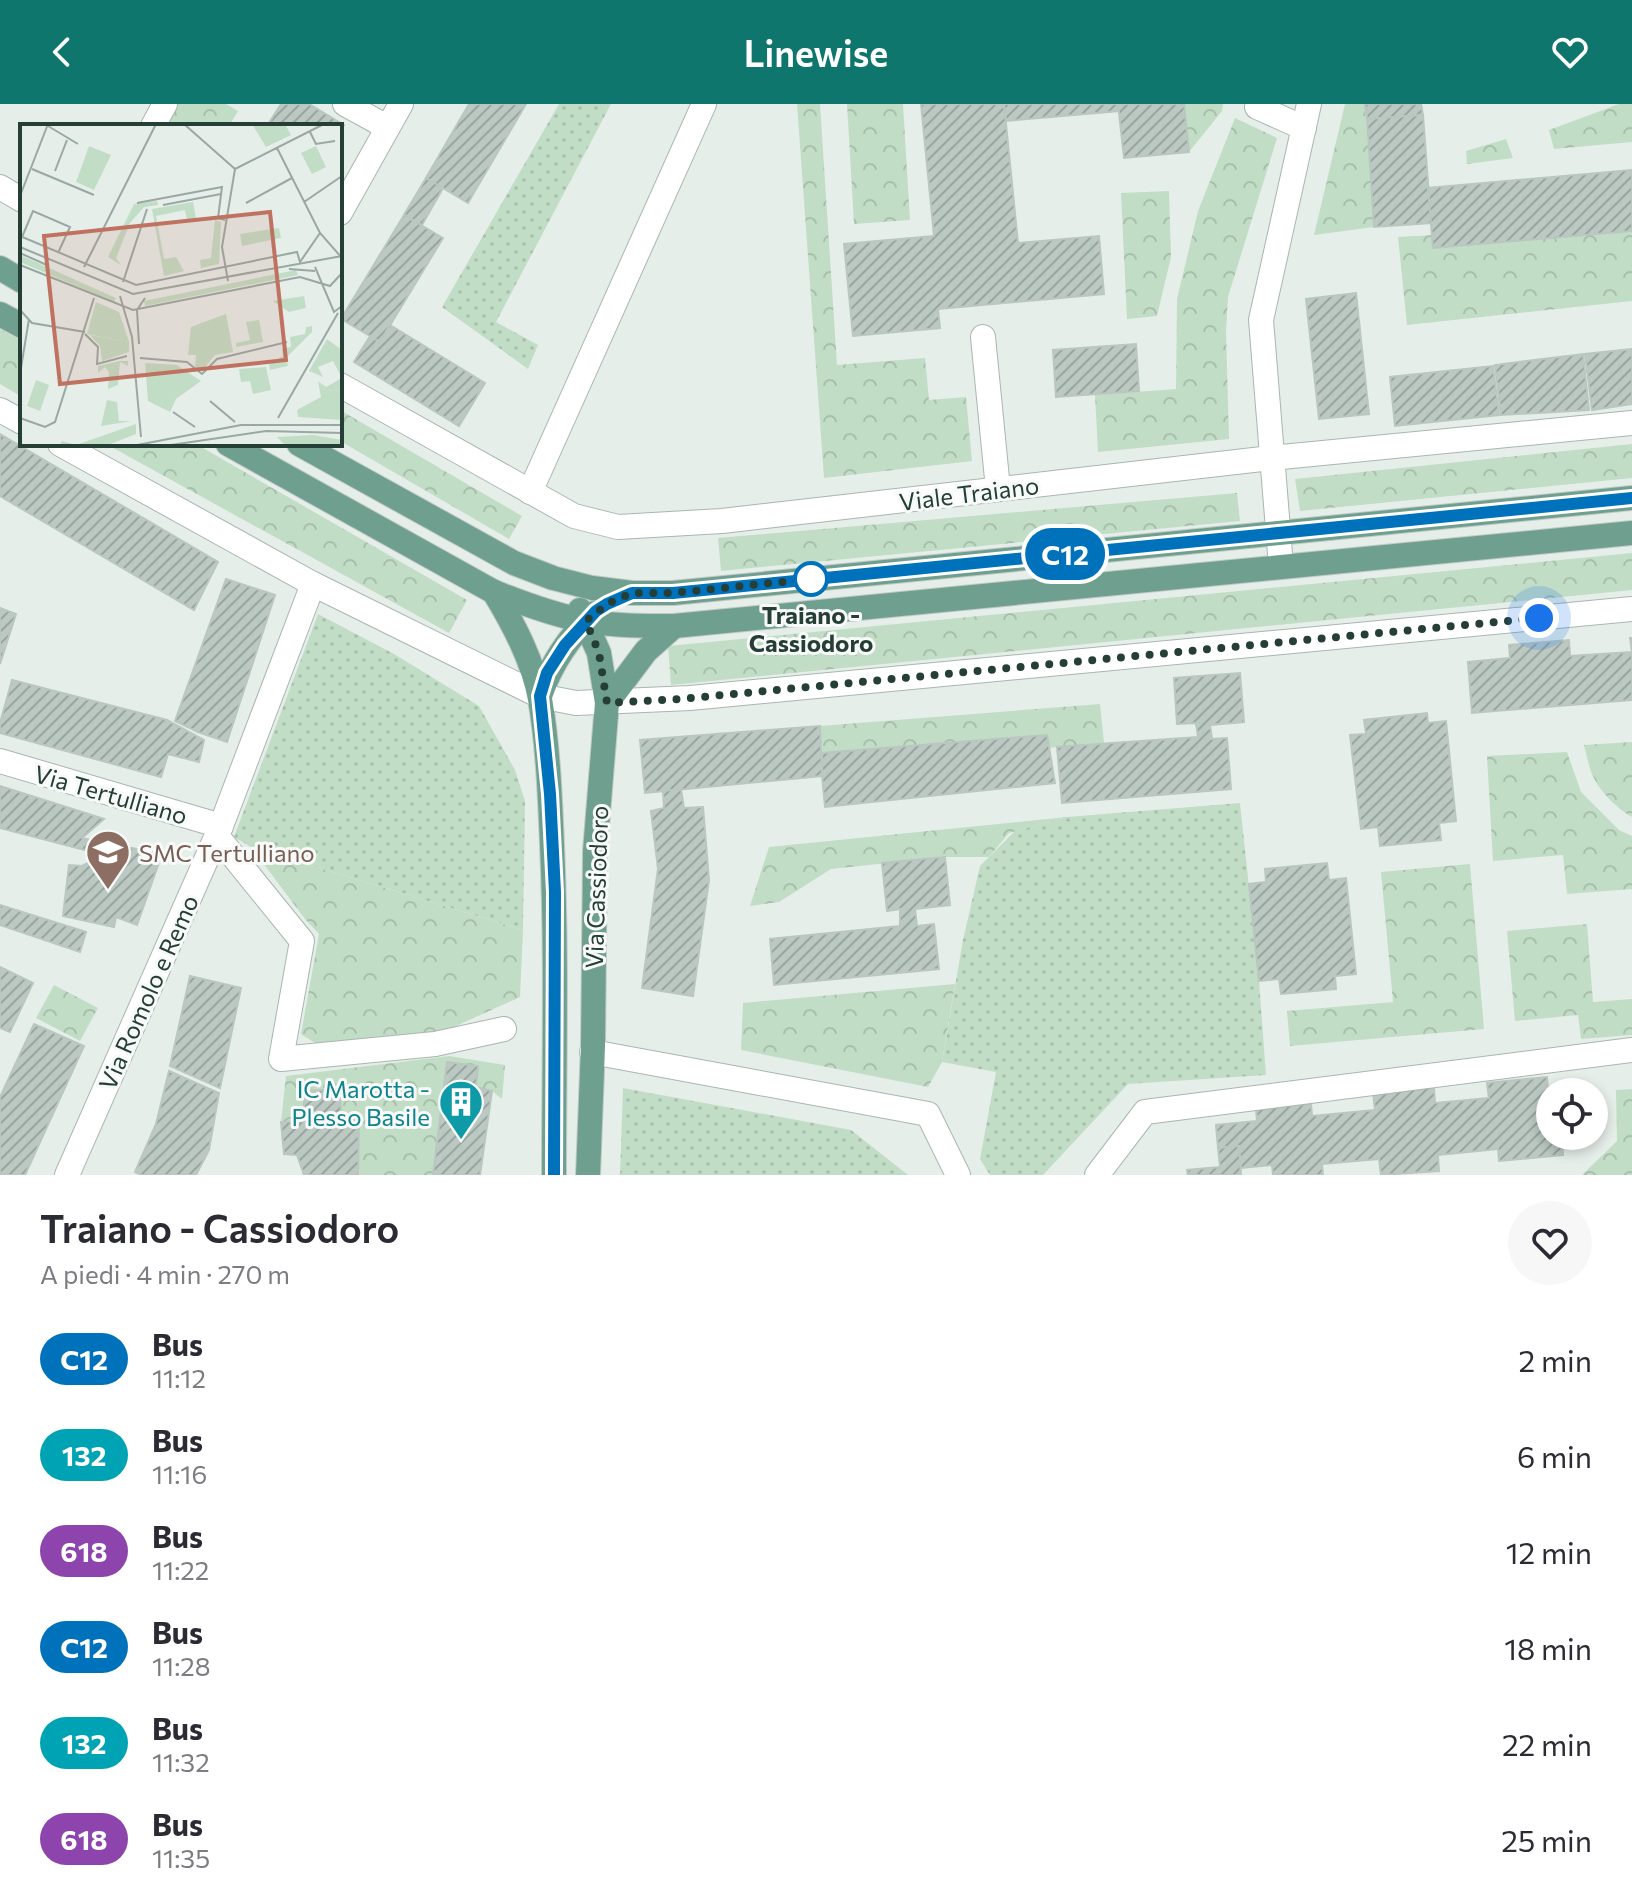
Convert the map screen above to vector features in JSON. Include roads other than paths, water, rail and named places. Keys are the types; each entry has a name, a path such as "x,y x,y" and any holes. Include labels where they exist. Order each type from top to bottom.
{"main road":[{"path":"0,268 20,280"},
{"path":"0,314 20,325"},
{"path":"232,446 494,592 539,610 586,621 630,626 674,626 1632,533"},
{"path":"303,446 514,563 592,588 632,593 673,593 1632,498"},
{"name":"Via Cassiodoro","path":"553,578 566,590 586,621 599,653 607,703 595,851 588,1175"},
{"name":"Via Cassiodoro","path":"494,592 524,647 540,696 550,794 555,892 554,1175"},
{"path":"540,696 547,673 565,645 586,621 607,604 632,593"},
{"path":"607,703 646,651 674,626"}],"street":[{"path":"154,124 165,104"},
{"path":"345,104 387,127"},
{"path":"342,209 401,104"},
{"path":"530,492 704,104"},
{"path":"1258,104 1257,107 1306,116 1261,320 1281,566"},
{"path":"0,187 20,199"},
{"path":"983,337 998,489"},
{"name":"Viale Traiano","path":"342,386 574,516 618,527 722,521 1271,458 1632,423"},
{"path":"0,410 20,421"},
{"path":"64,446 313,584 540,696 576,703 681,699 1632,609"},
{"name":"Via Romolo e Remo","path":"67,1175 219,831 313,584"},
{"name":"Via Tertulliano","path":"0,761 219,831"},
{"path":"219,831 302,941 281,1059 435,1044 504,1029"},
{"path":"1097,1175 1145,1112 1632,1050"},
{"path":"592,1052 928,1114 958,1175"}],"place":[{"name":"Traiano - Cassiodoro","path":"811,579"},
{"name":"SMC Tertulliano","path":"108,891"},
{"name":"IC Marotta - Plesso Basile","path":"461,1141"}]}
